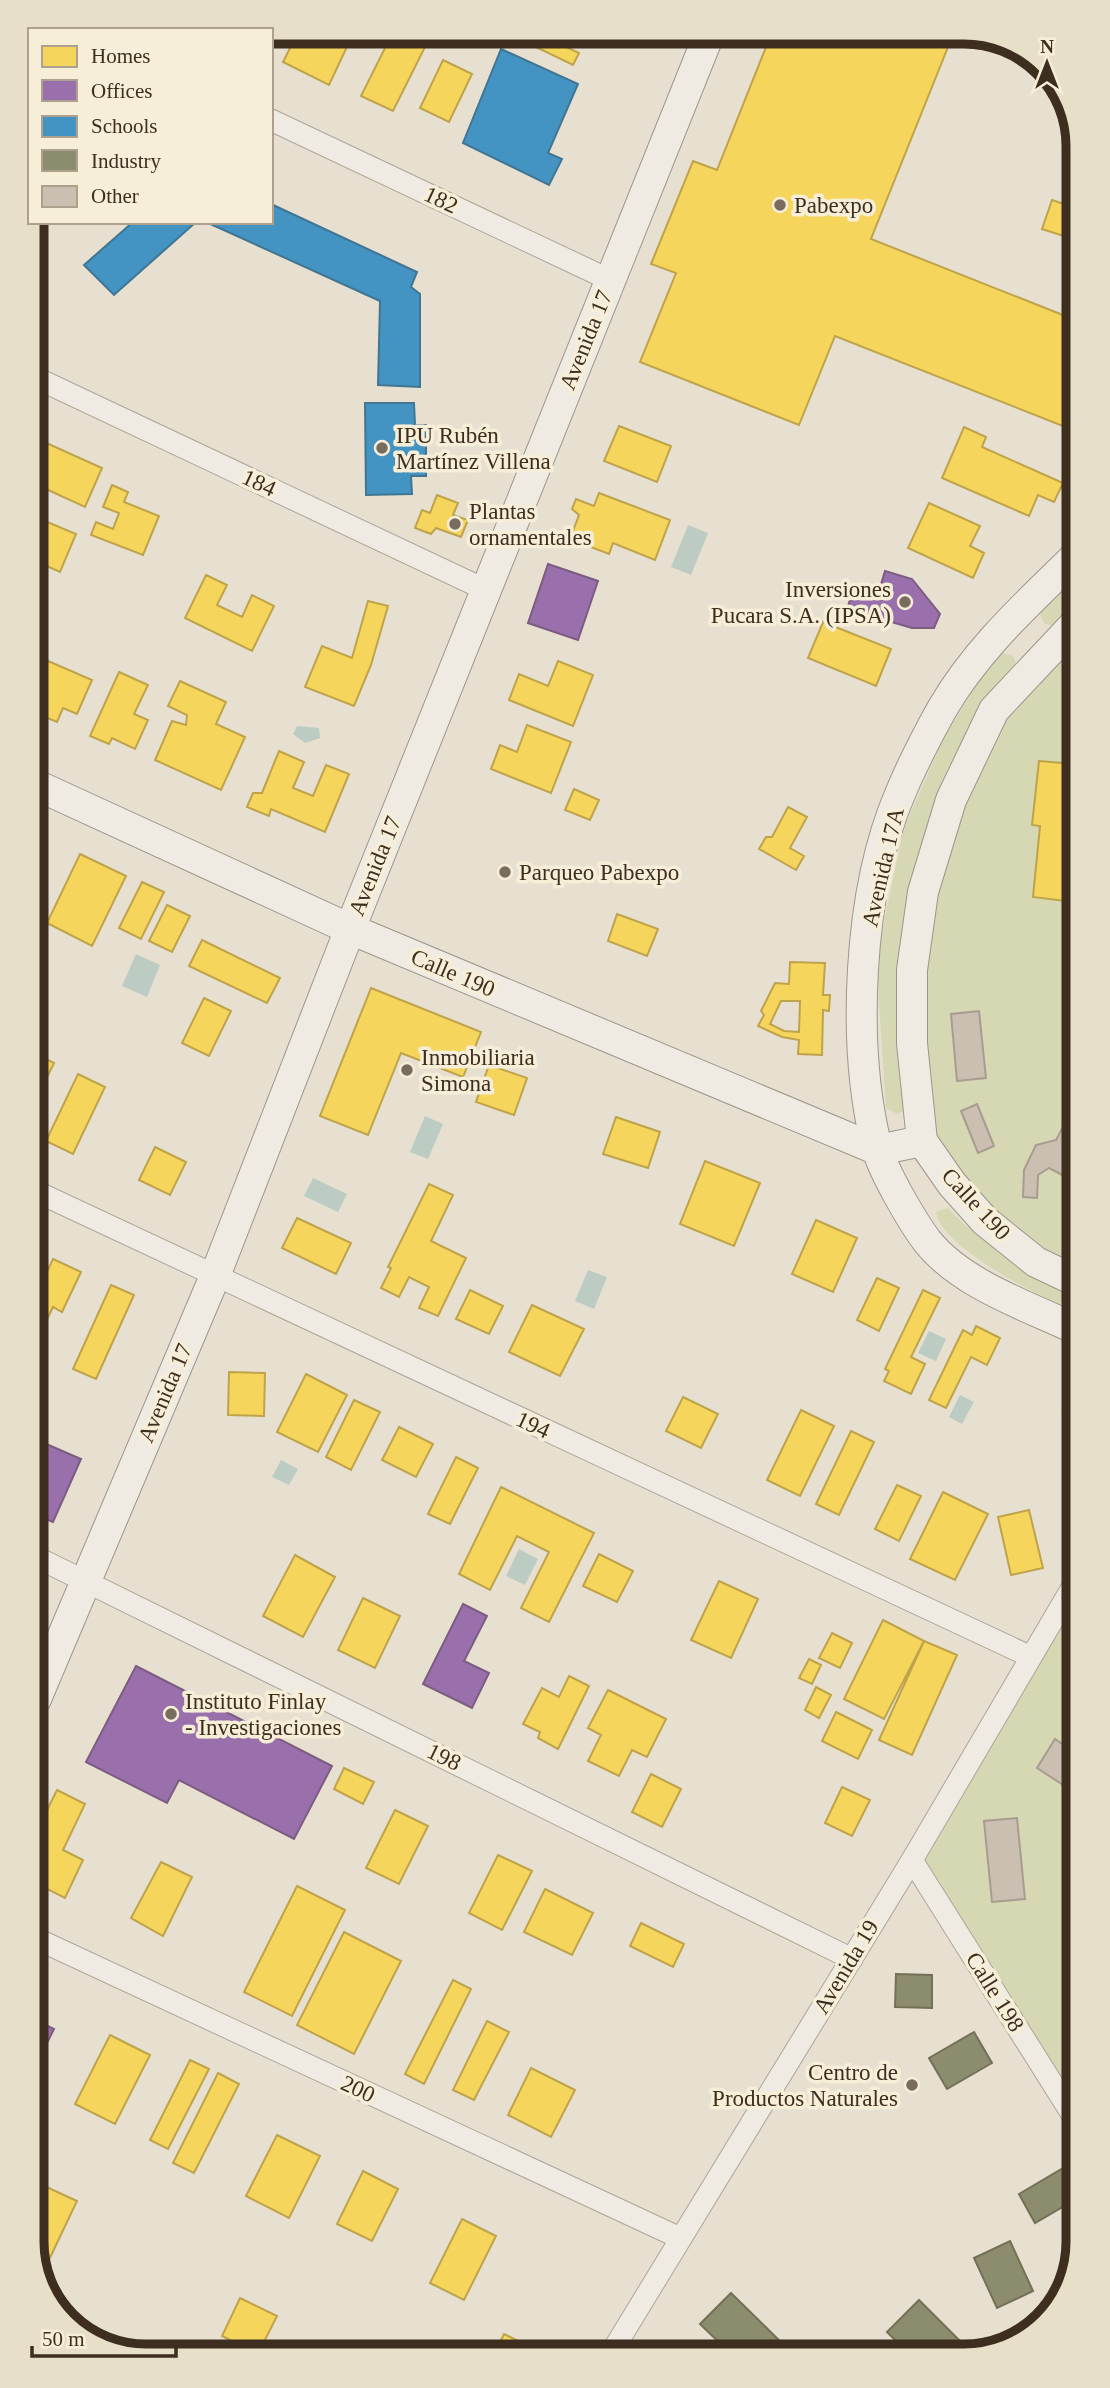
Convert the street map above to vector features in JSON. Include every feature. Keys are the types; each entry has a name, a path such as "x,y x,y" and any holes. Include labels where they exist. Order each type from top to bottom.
{"main road":[{"name":"Avenida 17","path":"44,1680 215,1276 350,929 705,44"},
{"name":"Avenida 17A","path":"878,1150 866,1088 861,1024 863,961 874,883 899,795 943,707 996,634 1066,566"},
{"path":"1005,624 1045,653"},
{"name":"Avenida 17A","path":"922,1141 912,1043 912,970 923,892 951,800 994,710 1066,633"},
{"name":"Calle 190","path":"44,789 350,929 878,1150"},
{"path":"922,1141 878,1150 902,1202 928,1241 947,1260 987,1288 1066,1324"},
{"name":"Calle 190","path":"922,1141 952,1184 985,1221 1036,1262 1066,1276"}],"street":[{"name":"182","path":"273,121 610,280"},
{"name":"184","path":"44,382 486,590"},
{"name":"194","path":"44,1195 1031,1657"},
{"name":"198","path":"44,1561 852,1959"},
{"name":"Avenida 19","path":"616,2344 912,1860 1066,1597"},
{"name":"Calle 198","path":"912,1860 1066,2105"},
{"name":"200","path":"44,1942 680,2238"}],"green space":[{"path":"1066,584 1066,619 1057,625 1044,623 1040,614 1048,601"},
{"path":"1066,634 1066,1276 1036,1262 922,1141 912,970 994,710"},
{"path":"1002,653 1013,656 1016,664 940,796 904,1111 897,1114 886,1108 876,960 903,831 943,739 991,662"},
{"path":"948,1208 1013,1264 1066,1290 1066,1309 974,1256 942,1226 936,1212"},
{"path":"1066,1598 1066,2105 912,1860"}],"shaded area":[{"path":"688,525 708,533 691,575 671,567"},
{"path":"297,726 319,728 320,738 305,743 293,734"},
{"path":"136,954 160,965 147,997 122,986"},
{"path":"425,1116 443,1124 428,1159 410,1152"},
{"path":"313,1178 347,1194 338,1212 304,1196"},
{"path":"588,1270 607,1277 594,1309 575,1301"},
{"path":"929,1331 946,1339 936,1361 918,1353"},
{"path":"960,1395 974,1402 962,1424 949,1417"},
{"path":"281,1460 298,1469 289,1485 272,1477"},
{"path":"519,1549 538,1559 525,1585 506,1576"}],"building: Homes":[{"path":"292,44 348,44 329,85 283,62"},
{"path":"387,44 426,45 393,111 361,96"},
{"path":"530,44 560,44 579,53 573,65"},
{"name":"Pabexpo","path":"767,44 949,44 871,239 1066,316 1066,427 835,336 799,425 640,362 676,273 651,264 693,161 717,170"},
{"path":"443,60 472,74 449,122 420,108"},
{"path":"1052,200 1066,205 1066,237 1042,229"},
{"path":"619,426 671,446 657,482 604,461"},
{"path":"964,427 986,437 982,447 1063,483 1054,502 1038,495 1029,516 942,478"},
{"path":"44,442 102,468 85,507 44,488"},
{"path":"112,485 128,492 124,502 159,516 143,555 91,535 96,522 113,529 119,513 103,507"},
{"path":"599,493 670,520 655,560 613,543 609,554 570,539 579,515 572,509 576,499 594,506"},
{"path":"437,495 458,503 453,515 468,520 461,537 436,528 431,534 415,528 422,510 430,513"},
{"path":"929,503 980,526 970,546 984,553 973,578 908,548"},
{"path":"44,521 76,534 60,572 44,565"},
{"path":"206,575 227,585 217,605 242,617 252,595 274,606 252,651 185,618"},
{"path":"368,601 388,606 371,665 354,706 305,687 322,646 352,658"},
{"path":"823,622 891,649 876,686 808,658"},
{"path":"48,661 92,680 77,714 63,708 57,722 44,717 44,670"},
{"path":"558,661 593,675 573,726 509,700 519,674 548,686"},
{"path":"119,672 148,685 134,714 148,720 135,749 112,738 109,744 90,736"},
{"path":"180,681 226,702 216,724 245,737 221,790 155,760 172,721 186,725 187,715 168,706"},
{"path":"527,725 571,742 551,793 491,769 500,745 517,752"},
{"path":"279,751 304,762 293,788 313,796 326,765 349,774 325,832 271,809 269,816 247,807 253,793 262,793"},
{"path":"1039,761 1066,763 1065,901 1033,897 1040,826 1032,825"},
{"path":"574,789 599,800 590,820 565,810"},
{"path":"788,807 807,817 790,848 804,856 796,870 759,849 766,837 772,837"},
{"path":"80,854 126,876 92,946 47,923"},
{"path":"142,882 164,892 141,939 119,928"},
{"path":"167,905 190,916 172,952 149,941"},
{"path":"617,914 658,929 647,956 608,941"},
{"path":"202,940 280,978 267,1003 189,966"},
{"path":"790,962 825,963 823,995 830,995 829,1011 823,1010 822,1055 798,1054 799,1040 782,1037 758,1026 764,1015 761,1011 775,983 789,984","holes":["781,1001 800,1001 799,1032 784,1031 770,1024"]},
{"path":"371,988 481,1032 463,1077 401,1053 368,1135 320,1116"},
{"path":"204,998 231,1011 209,1056 182,1043"},
{"path":"44,1058 54,1063 44,1084"},
{"path":"489,1065 527,1078 514,1115 476,1102"},
{"path":"78,1074 105,1087 73,1154 46,1141"},
{"path":"616,1117 660,1132 648,1168 603,1154"},
{"path":"155,1147 186,1162 170,1195 139,1180"},
{"path":"705,1161 760,1183 734,1246 680,1224"},
{"path":"429,1184 453,1195 431,1241 466,1258 438,1316 419,1308 429,1287 409,1277 399,1297 381,1288 391,1268 388,1267"},
{"path":"297,1218 351,1243 336,1274 282,1248"},
{"path":"816,1220 857,1238 833,1292 792,1274"},
{"path":"53,1259 81,1272 62,1312 53,1307 44,1326 44,1278"},
{"path":"877,1278 899,1288 879,1331 857,1320"},
{"path":"111,1285 134,1295 96,1379 73,1369"},
{"path":"470,1290 503,1306 489,1334 456,1319"},
{"path":"923,1290 940,1298 911,1357 925,1364 911,1394 884,1381 889,1371 885,1369"},
{"path":"532,1305 584,1329 560,1376 509,1352"},
{"path":"976,1326 1000,1338 987,1365 971,1357 946,1408 929,1400 963,1330 972,1335"},
{"path":"229,1372 265,1373 264,1416 228,1415"},
{"path":"306,1374 347,1395 318,1452 277,1432"},
{"path":"683,1397 718,1414 701,1448 666,1431"},
{"path":"354,1400 380,1412 351,1470 326,1457"},
{"path":"801,1410 834,1426 800,1496 767,1480"},
{"path":"399,1427 433,1444 416,1477 382,1460"},
{"path":"851,1431 874,1442 839,1515 816,1504"},
{"path":"456,1457 478,1468 450,1524 428,1514"},
{"path":"897,1485 921,1496 899,1541 875,1529"},
{"path":"501,1487 594,1533 549,1622 521,1608 549,1552 517,1536 490,1590 459,1574"},
{"path":"943,1492 988,1514 955,1580 910,1559"},
{"path":"1029,1510 1043,1568 1011,1575 998,1517"},
{"path":"599,1554 633,1571 617,1602 583,1586"},
{"path":"295,1555 335,1577 303,1637 263,1616"},
{"path":"719,1581 758,1599 731,1658 691,1640"},
{"path":"363,1598 400,1616 375,1668 338,1650"},
{"path":"883,1620 924,1641 884,1719 844,1699"},
{"path":"832,1633 852,1643 840,1668 819,1658"},
{"path":"924,1641 957,1655 912,1755 879,1740"},
{"path":"809,1659 821,1665 812,1684 799,1678"},
{"path":"569,1676 589,1686 558,1749 538,1738 540,1732 523,1724 542,1688 559,1697"},
{"path":"816,1687 831,1695 819,1718 805,1710"},
{"path":"608,1690 666,1719 647,1757 632,1750 619,1776 588,1761 601,1735 588,1728"},
{"path":"836,1712 872,1730 858,1759 822,1741"},
{"path":"344,1768 374,1782 363,1804 334,1789"},
{"path":"651,1774 681,1789 662,1827 632,1812"},
{"path":"842,1787 870,1800 852,1836 825,1823"},
{"path":"57,1790 85,1804 63,1850 83,1860 65,1898 44,1888 44,1816"},
{"path":"395,1810 428,1826 399,1884 366,1868"},
{"path":"498,1855 532,1871 502,1930 469,1913"},
{"path":"161,1862 192,1877 163,1936 131,1918"},
{"path":"297,1886 345,1910 292,2016 244,1992"},
{"path":"545,1889 593,1913 572,1955 524,1932"},
{"path":"641,1923 684,1944 673,1967 630,1946"},
{"path":"344,1932 401,1961 354,2054 297,2025"},
{"path":"453,1980 471,1989 424,2084 405,2074"},
{"path":"487,2021 509,2032 474,2100 453,2090"},
{"path":"110,2035 150,2055 115,2124 75,2104"},
{"path":"190,2060 209,2069 168,2149 150,2140"},
{"path":"531,2068 575,2090 551,2137 508,2115"},
{"path":"218,2073 239,2084 194,2173 173,2163"},
{"path":"277,2135 320,2156 289,2218 246,2196"},
{"path":"363,2171 398,2189 372,2241 337,2224"},
{"path":"44,2186 77,2201 47,2264 44,2242"},
{"path":"462,2219 496,2236 464,2300 430,2283"},
{"path":"240,2298 277,2316 263,2344 238,2344 222,2336"},
{"path":"504,2334 525,2344 499,2344"}],"building: Offices":[{"path":"548,564 598,581 578,640 528,623"},
{"path":"885,571 912,579 940,614 934,628 912,628 847,609 855,584 879,591"},
{"path":"44,1443 81,1459 53,1522 44,1518"},
{"path":"463,1604 487,1616 464,1661 489,1673 472,1708 423,1684"},
{"name":"Instituto Finlay - Investigaciones","path":"136,1666 332,1766 294,1839 179,1780 167,1803 86,1762"},
{"path":"44,2024 54,2029 44,2049"}],"building: Schools":[{"path":"501,49 578,84 548,153 562,159 549,185 463,143"},
{"path":"273,205 417,272 411,287 420,294 420,387 378,385 380,301 210,224 273,224"},
{"path":"131,224 194,224 114,295 84,265"},
{"path":"365,403 414,403 415,425 426,425 426,476 411,476 412,494 366,495"}],"building: Industry":[{"path":"896,1974 932,1975 932,2008 895,2007"},
{"path":"974,2032 992,2063 947,2089 929,2058"},
{"path":"1065,2167 1066,2205 1035,2223 1019,2194"},
{"path":"1010,2241 1033,2291 997,2308 974,2258"},
{"path":"731,2293 783,2344 721,2344 700,2324"},
{"path":"919,2300 963,2344 899,2344 887,2332"}],"building: Other":[{"path":"979,1011 986,1078 957,1081 951,1014"},
{"path":"977,1104 994,1146 978,1153 961,1111"},
{"path":"1066,1122 1066,1177 1049,1168 1038,1175 1037,1198 1023,1197 1024,1170 1036,1145 1056,1140"},
{"path":"1055,1739 1066,1746 1066,1787 1037,1768"},
{"path":"1017,1818 1025,1899 992,1902 984,1821"}],"place":[{"name":"Pabexpo","path":"780,205"},
{"name":"IPU Rubén Martínez Villena","path":"382,448"},
{"name":"Plantas ornamentales","path":"455,524"},
{"name":"Inversiones Pucara S.A. (IPSA)","path":"905,602"},
{"name":"Parqueo Pabexpo","path":"505,872"},
{"name":"Inmobiliaria Simona","path":"407,1070"},
{"name":"Instituto Finlay - Investigaciones","path":"171,1714"},
{"name":"Centro de Productos Naturales","path":"912,2085"}]}
